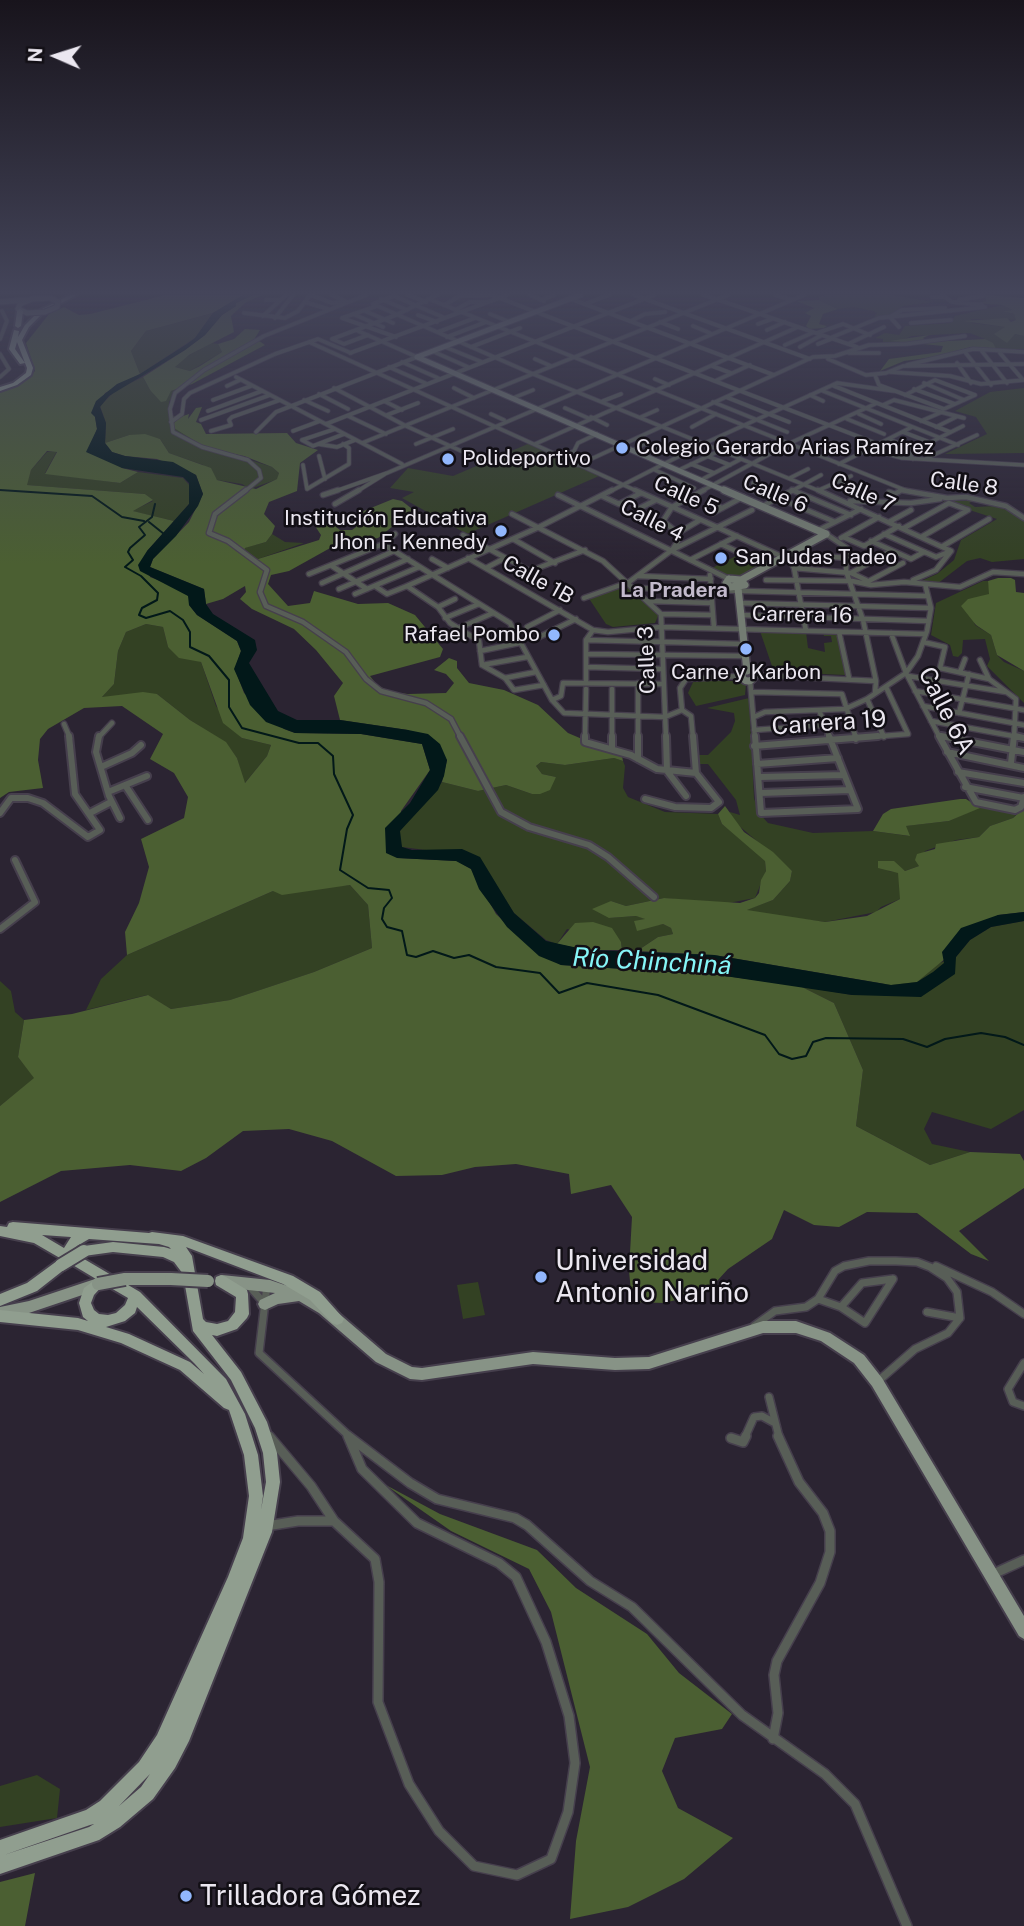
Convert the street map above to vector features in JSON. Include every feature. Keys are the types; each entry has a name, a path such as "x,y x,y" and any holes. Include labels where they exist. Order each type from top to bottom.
{"highway":[{"path":"0,1228 152,1237 196,1245 288,1279 315,1296 337,1319"},
{"path":"0,1228 37,1238 135,1296 221,1383 238,1414 251,1455 255,1481 255,1510 250,1538 226,1600 163,1741 134,1780 97,1813 67,1827 0,1848"},
{"path":"73,1259 70,1255 73,1242 86,1233 94,1233"},
{"path":"0,1865 93,1834 126,1812 151,1787 169,1762 191,1716 266,1526 274,1482 270,1453 262,1427 236,1377 202,1335 194,1316 189,1264 181,1249 152,1237"},
{"path":"0,1300 32,1287 73,1259 114,1247 164,1252 178,1258 190,1273"},
{"path":"194,1316 209,1329 225,1328 238,1320 244,1307 242,1294 215,1281"},
{"path":"98,1284 89,1292 85,1303 88,1313 96,1320 108,1321 120,1317 130,1309 135,1296"},
{"path":"0,1314 78,1324 135,1342 196,1374 238,1414"}],"main road":[{"name":"Calle 6","path":"482,385 827,534"},
{"path":"738,590 727,585 729,579 741,580 827,534"},
{"path":"738,590 745,585 741,580"},
{"path":"738,590 745,656 744,673 753,677"},
{"path":"0,1314 98,1284 125,1279 267,1285 303,1297 337,1319 390,1364 410,1373 422,1374 533,1358 615,1364 649,1363 750,1329 796,1327 825,1337 859,1359 877,1382 1024,1631"},
{"path":"265,1304 277,1298 303,1297"},
{"path":"0,1306 44,1301"}],"street":[{"path":"184,385 171,399 173,432 202,447 239,456 259,470 261,478 258,484 215,514 208,529 209,533 228,541 267,570 260,592 266,606 303,622 346,652 366,679 381,691 426,703 451,719 501,811 529,827 589,845 608,857 654,897"},
{"path":"171,422 182,414 184,399 190,393 209,385"},
{"path":"257,432 270,414 342,385"},
{"name":"Calle 5","path":"402,385 672,508 786,556"},
{"path":"326,425 421,385"},
{"path":"362,443 506,385"},
{"name":"Calle 7","path":"562,385 805,484 951,551"},
{"path":"335,504 375,483 401,464 587,385"},
{"name":"Calle 8","path":"641,385 901,490 948,500 968,510 923,536"},
{"path":"535,444 669,385"},
{"path":"723,385 896,450"},
{"path":"578,465 658,425 754,385"},
{"path":"852,385 894,391"},
{"path":"881,385 964,418"},
{"path":"905,395 921,385"},
{"path":"928,385 964,400"},
{"path":"839,464 975,395 948,385"},
{"path":"213,400 251,386 401,464"},
{"path":"375,586 387,594 407,586 583,506 703,444 834,386 950,432"},
{"path":"334,388 446,445 490,464"},
{"path":"454,388 475,398"},
{"path":"914,389 955,404"},
{"path":"513,398 533,390"},
{"path":"208,411 261,391"},
{"path":"823,391 958,444"},
{"path":"228,394 248,405"},
{"path":"319,394 348,409"},
{"path":"603,401 621,394"},
{"path":"201,420 270,395"},
{"path":"810,395 823,401"},
{"path":"726,397 789,422"},
{"path":"211,431 232,425 229,420 232,417 280,400"},
{"path":"304,400 328,411 313,418"},
{"path":"678,533 663,521 672,508 788,444 894,400 943,411"},
{"path":"384,401 402,410"},
{"path":"713,402 787,432"},
{"path":"387,415 418,403"},
{"path":"896,411 913,406"},
{"path":"565,408 607,425"},
{"path":"908,416 925,408"},
{"path":"641,417 657,410"},
{"path":"491,414 504,420"},
{"path":"692,427 716,414"},
{"path":"859,414 881,424 870,429"},
{"path":"348,416 386,434"},
{"path":"936,427 957,416"},
{"path":"847,419 884,434"},
{"path":"292,431 320,421"},
{"path":"913,459 911,454 915,450 963,426"},
{"path":"335,429 302,440 312,446 344,433"},
{"path":"416,443 453,429"},
{"path":"904,432 929,442"},
{"path":"562,457 574,451 578,443 597,434"},
{"path":"925,459 977,435"},
{"path":"318,443 337,447 355,439"},
{"path":"889,439 915,450"},
{"path":"902,444 910,440"},
{"path":"633,450 648,442"},
{"path":"303,466 307,489 349,464 349,448 343,444"},
{"path":"644,455 664,444 686,453"},
{"path":"552,452 561,449"},
{"path":"870,449 891,457 1024,466"},
{"path":"679,470 719,451"},
{"path":"319,456 325,479"},
{"path":"707,456 730,464"},
{"path":"701,480 741,459"},
{"path":"338,461 341,470"},
{"path":"691,464 714,473"},
{"path":"790,478 808,469"},
{"path":"654,470 694,488"},
{"path":"323,495 387,473"},
{"path":"335,474 341,479"},
{"path":"763,506 821,475"},
{"path":"819,490 851,476"},
{"path":"840,481 870,494"},
{"path":"753,483 835,522"},
{"path":"746,487 779,497"},
{"path":"889,492 895,494 901,490"},
{"path":"792,491 851,515"},
{"path":"602,496 619,504 641,493"},
{"path":"828,494 856,503 948,500"},
{"name":"Calle 4","path":"558,495 729,579"},
{"path":"713,513 743,497"},
{"name":"Calle 8","path":"948,500 966,497 1006,506 1024,518"},
{"path":"640,508 656,500"},
{"path":"871,541 902,527 948,500"},
{"path":"709,502 722,508"},
{"path":"819,530 861,509"},
{"path":"584,598 629,582 672,550 752,510"},
{"path":"889,522 911,510"},
{"name":"Calle 3","path":"512,514 585,550 629,582 661,614 667,772"},
{"path":"875,693 876,681 855,582 848,572 847,548 841,538 879,517"},
{"path":"943,546 989,519"},
{"path":"678,533 700,520"},
{"path":"672,550 678,541 678,533"},
{"path":"309,574 383,544 395,534"},
{"name":"Calle 6","path":"827,534 864,546 871,541"},
{"path":"884,534 936,557 951,551"},
{"path":"463,535 530,571 585,550"},
{"path":"690,560 737,536"},
{"path":"513,539 555,563"},
{"path":"871,541 911,559 924,552"},
{"path":"383,544 510,623 527,657 560,709 586,715 665,717 682,709"},
{"path":"721,544 768,566"},
{"path":"322,583 393,551 398,546"},
{"path":"848,572 891,551"},
{"path":"904,582 929,575 942,565 951,551"},
{"path":"786,556 848,558"},
{"path":"786,556 794,568 806,631"},
{"name":"Calle 1B","path":"468,558 593,630"},
{"path":"486,568 505,558"},
{"path":"339,589 408,559"},
{"path":"432,559 448,568"},
{"path":"855,582 872,582 903,563"},
{"path":"332,566 367,589"},
{"path":"355,594 419,567"},
{"path":"794,568 848,572 866,580"},
{"path":"766,580 904,582 960,587 998,571 1024,574"},
{"path":"638,576 710,576 714,628"},
{"path":"773,580 778,605"},
{"path":"754,717 765,712 845,709 867,699 907,674 918,656 929,621 931,608 925,584"},
{"path":"407,586 438,607 445,618 458,628 479,641 482,665"},
{"path":"635,588 928,596"},
{"path":"438,607 455,599"},
{"path":"648,601 712,603"},
{"path":"740,603 931,608"},
{"path":"445,618 479,604"},
{"path":"527,627 560,610"},
{"path":"458,628 493,613"},
{"path":"661,614 713,615"},
{"path":"741,615 929,621"},
{"path":"537,638 576,619"},
{"name":"Carrera 16","path":"593,630 608,632 661,627 926,634"},
{"path":"593,630 586,640 585,742 611,749 667,772 696,773"},
{"path":"839,632 849,678"},
{"name":"Calle 6A","path":"891,633 915,691 965,787 976,802 1012,810 1021,807 1024,798"},
{"path":"586,640 744,644"},
{"path":"923,642 945,647 940,668 989,679"},
{"path":"480,651 519,643"},
{"path":"586,654 745,656"},
{"path":"482,665 527,657"},
{"path":"960,672 965,659"},
{"path":"980,660 980,665 989,679 1016,699 1021,709 1016,723 1011,763"},
{"path":"482,665 505,678 514,690 544,685"},
{"path":"586,667 662,669"},
{"path":"505,678 536,672"},
{"path":"645,799 675,807 711,808 719,802 696,773 691,716 682,709 680,688 685,679 744,673"},
{"path":"907,674 1007,693"},
{"path":"959,713 969,674"},
{"path":"819,710 858,809 761,813 760,778 754,746 753,677 849,678 876,681"},
{"path":"638,683 638,759"},
{"path":"552,700 561,696 562,684 663,684"},
{"name":"Carrera 19","path":"754,746 908,734 886,687"},
{"path":"611,749 612,689"},
{"path":"915,691 1021,709"},
{"path":"752,692 842,694 856,739"},
{"path":"867,699 884,737"},
{"path":"753,701 765,712"},
{"path":"923,706 1024,725"},
{"path":"931,721 1024,738"},
{"path":"112,723 102,730 97,742 111,802 120,818"},
{"path":"0,813 11,798 34,799 88,836 100,830 80,803 72,784 72,742 64,724"},
{"path":"754,730 825,725"},
{"path":"939,736 1024,752"},
{"path":"102,767 132,753 141,745"},
{"path":"947,752 1011,763 1024,768"},
{"path":"757,764 838,758"},
{"path":"667,772 686,796"},
{"path":"958,772 1024,783"},
{"path":"760,778 844,775"},
{"path":"108,792 147,776"},
{"path":"125,785 148,820"},
{"path":"965,787 1024,798"},
{"path":"760,793 850,790"},
{"path":"90,813 111,802"},
{"path":"0,929 21,910 36,902 15,860"},
{"path":"750,1329 775,1311 806,1307 818,1299 835,1271 844,1266 869,1261 927,1262 992,1292 1024,1314"},
{"path":"877,1382 915,1349 948,1333 960,1318 960,1300 953,1284 940,1272 917,1262"},
{"path":"818,1299 841,1307 865,1323 893,1279 862,1283 841,1307"},
{"path":"238,1282 257,1292 265,1304"},
{"path":"267,1285 258,1334 259,1353 307,1402 410,1483 437,1499 515,1518 527,1525 590,1581 632,1607 742,1715 825,1774 855,1804 907,1926"},
{"path":"927,1311 960,1318"},
{"path":"1024,1363 1007,1389 1013,1402 1024,1406"},
{"path":"769,1397 774,1422 799,1482 823,1513 830,1531 827,1564 820,1583 776,1661 774,1675 778,1713 773,1739"},
{"path":"731,1438 743,1442 754,1417 774,1422"},
{"path":"262,1427 311,1486 334,1521 345,1528 375,1559 379,1583 378,1702 408,1784 439,1831 474,1866 517,1875 551,1859 568,1812 576,1763 569,1716 547,1642 516,1577 499,1563 441,1537 418,1523 362,1469 348,1436"},
{"path":"266,1526 298,1521 334,1521"},
{"path":"990,1576 1024,1560"}],"green space":[{"path":"18,385 120,385 105,393 95,417 97,429 93,440 122,468 138,472 120,483 45,474 57,452 47,451 31,470 27,485 145,494 153,500 133,511 174,521 147,551 150,577 176,587 189,596 189,605 197,615 237,641 241,651 235,669 244,693 284,729 295,733 361,734 422,744 430,770 401,811 398,858 457,861 471,869 496,914 533,949 561,965 718,975 800,986 834,1003 863,1070 856,1126 930,1165 970,1152 1020,1154 1024,1161 1024,1188 959,1231 989,1261 971,1254 917,1213 867,1212 839,1227 814,1225 784,1210 772,1239 728,1269 707,1292 664,1303 632,1302 629,1271 632,1217 611,1185 571,1194 569,1174 516,1164 475,1167 442,1175 396,1176 332,1141 289,1129 243,1131 206,1158 181,1171 130,1165 61,1171 0,1202 0,1106 34,1078 18,1057 24,1020 72,1014 148,995 171,1009 230,1000 314,972 372,948 368,905 350,885 282,895 273,891 127,955 125,932 139,903 149,867 141,839 184,818 188,797 174,773 150,759 163,734 122,706 84,708 48,729 40,739 38,760 43,788 9,792 0,798 0,391","holes":["146,624 163,627 168,647 179,658 201,662 223,723 242,738 271,745 267,756 245,783 237,758 226,742 190,720 157,694 143,692 102,697 114,684 118,651 126,632"]},
{"path":"127,385 147,385 150,390 166,398 171,391 177,389 169,402 170,415 180,417 201,444 272,467 279,473 278,479 250,489 242,484 217,480 203,465 169,453 160,439 129,435 105,443 106,423 100,406 116,390"},
{"path":"147,385 189,385 171,391 166,401 161,402"},
{"path":"1024,388 1024,453 945,454 987,434 976,417 955,411 990,392"},
{"path":"202,407 196,422 201,424 206,434 287,433 296,443 318,450 300,463 297,491 269,502 264,514 275,526 272,534 266,542 245,548 243,553 258,559 319,540 321,535 315,526 333,517 339,519 336,527 340,530 352,530 356,527 356,517 361,512 393,499 402,501 416,512 413,517 393,526 378,538 332,547 289,571 271,575 268,584 288,606 310,603 314,591 358,604 388,603 415,615 443,649 440,657 370,676 377,685 391,692 408,694 446,693 454,683 446,674 434,670 449,658 457,661 457,668 469,683 504,690 538,705 568,733 622,756 623,761 614,758 565,765 541,762 536,766 542,774 556,777 550,790 540,794 506,785 478,791 442,782 447,760 408,730 340,720 334,696 343,683 316,650 294,629 252,609 240,599 246,592 245,586 223,599 206,604 204,589 150,567 153,559 189,522 203,494 196,475 157,459 112,452 105,443 129,435 145,434 160,439 169,453 211,468 217,480 256,489 277,479 279,473 272,467 244,456 208,449 174,428 174,423 180,417 189,414 188,419 196,408"},
{"path":"530,443 599,476 467,534 402,498 414,492 390,488 408,468 453,476"},
{"path":"57,451 45,473 120,483 138,472 183,478 191,487 189,504 174,521 132,511 153,501 145,494 26,485 31,470 47,452"},
{"path":"942,501 973,501 969,503 975,507 996,506 1015,513 1024,520 1024,559 992,562 980,558 967,561 937,584 919,582 937,574 954,560 961,540 997,519"},
{"path":"272,534 285,542 304,543 258,559 242,552 244,548 266,542"},
{"path":"740,554 763,565 742,576 730,576 712,568"},
{"path":"998,578 1015,580 1016,592 1024,593 1024,671 997,655 991,635 976,625 961,606 968,599 989,594 988,581"},
{"path":"988,581 990,594 983,598 968,599 975,625 991,635 997,655 1004,662 1024,671 1024,703 987,666 990,659 985,639 963,640 962,653 958,657 953,656 950,645 931,635 936,603"},
{"path":"626,586 632,587 659,614 655,623 613,627 606,624 588,597"},
{"path":"146,624 163,627 168,647 201,662 216,706 242,738 271,745 267,756 244,784 237,758 226,743 157,694 101,698 114,684 118,651 126,632"},
{"path":"760,631 806,632 808,648 825,652 824,643 832,642 831,636 824,636 823,633 838,633 846,675 774,672"},
{"path":"694,680 746,684 745,695 696,706 688,693"},
{"path":"749,698 754,798 758,812 768,823 813,833 873,831 909,836 905,826 949,821 982,806 1018,812 1013,818 990,826 979,837 956,840 925,851 919,866 905,871 899,867 888,871 898,872 900,899 876,912 825,922 753,913 746,910 773,900 790,881 792,871 731,819 730,812 740,815 736,800 708,764 699,764 699,755 708,755 731,732 735,721 734,713 707,708"},
{"path":"614,758 623,761 625,766 623,788 628,797 665,812 718,814 722,824 758,853 765,860 766,871 755,898 723,904 664,898 626,906 611,901 609,918 636,916 647,919 639,922 650,926 663,924 671,928 673,934 658,937 637,951 622,950 621,942 567,929 557,944 546,940 514,913 489,875 433,851 402,847 399,840 400,831 408,820 442,782 478,791 506,785 532,794 556,777 542,774 536,766 541,762 565,765"},
{"path":"966,799 980,808 949,821 906,826 910,836 873,831 883,814 891,809"},
{"path":"725,806 744,832 773,852 792,871 790,881 773,900 747,910 825,922 867,916 900,899 898,873 878,868 878,861 894,861 905,871 919,866 915,860 917,854 935,849 936,844 979,837 990,826 1013,818 1024,808 1024,912 998,915 917,982 891,985 714,955 637,951 658,937 673,934 671,928 663,924 637,931 634,921 645,919 636,916 609,918 592,909 611,901 626,906 664,898 740,903 755,898 759,893 766,871 765,861 722,824 718,814"},
{"path":"350,885 368,905 372,948 314,972 230,1000 171,1009 147,995 86,1010 101,979 127,955 273,891"},
{"path":"1024,921 1024,1110 991,1129 932,1112 924,1129 932,1144 970,1152 930,1165 856,1126 863,1070 834,1003 800,986 852,995 956,957 970,940 991,927"},
{"path":"593,922 612,928 621,942 622,950 587,950 557,944 575,923"},
{"path":"0,981 11,991 15,1012 24,1020 18,1057 35,1078 0,1106"},
{"path":"478,1282 485,1315 463,1319 457,1285"},
{"path":"384,1484 440,1514 537,1550 576,1588 647,1634 679,1673 732,1714 722,1729 675,1738 662,1771 678,1808 733,1838 684,1879 628,1907 570,1919 576,1841 590,1767 551,1612 529,1569 451,1531"},
{"path":"37,1775 60,1789 57,1818 0,1827 0,1786"},
{"path":"35,1873 25,1926 0,1926 0,1882"}],"water":[{"name":"Río Chinchiná","path":"116,385 127,385 109,396 100,407 106,423 105,443 112,452 125,456 173,462 196,475 203,494 198,506 176,536 153,559 150,567 204,589 206,604 213,614 255,640 257,650 249,663 278,711 297,720 340,720 428,734 440,744 447,760 444,776 438,790 400,831 402,847 412,850 462,849 480,857 514,913 546,941 587,950 714,955 891,985 917,982 933,972 944,963 942,952 961,928 998,915 1024,912 1024,921 991,927 970,940 956,957 955,974 921,997 852,995 718,975 561,965 539,956 507,927 479,889 471,869 456,861 397,858 386,853 385,828 410,803 430,770 422,744 361,734 295,733 266,722 250,705 234,669 241,651 237,641 197,615 189,605 188,596 140,571 138,565 147,551 189,504 189,483 183,477 122,468 86,452 97,429 95,417 91,413 96,401"}],"waterway":[{"path":"0,490 92,496 122,517 144,521"},
{"name":"Río Chinchiná","path":"155,504 152,517 139,527 145,535 130,548 128,552 133,560 125,567 141,576 158,593 157,600 142,608 139,615 146,618 170,611 183,620 190,632 190,647 209,656 229,680 229,707 242,728 299,743 318,743 333,756 334,774 353,815 347,829 340,870 368,888 389,890 392,898 384,908 382,919 387,927 402,931 407,955 416,957 433,951 454,958 469,955 496,967 540,973 559,993 587,983 658,995 765,1035 779,1054 792,1059 806,1056 813,1042 826,1038 903,1039 927,1047 945,1039 981,1033 1005,1037 1024,1045"},
{"path":"149,522 164,534"}],"place":[{"name":"Colegio Gerardo Arias Ramírez","path":"622,448"},
{"name":"Polideportivo","path":"448,459"},
{"name":"Institución Educativa Jhon F. Kennedy","path":"501,531"},
{"name":"San Judas Tadeo","path":"721,558"},
{"name":"Rafael Pombo","path":"554,635"},
{"name":"Carne y Karbon","path":"746,649"},
{"name":"Universidad Antonio Nariño","path":"541,1277"},
{"name":"Trilladora Gómez","path":"186,1896"}],"district":[{"name":"La Pradera","path":"674,591"}]}
